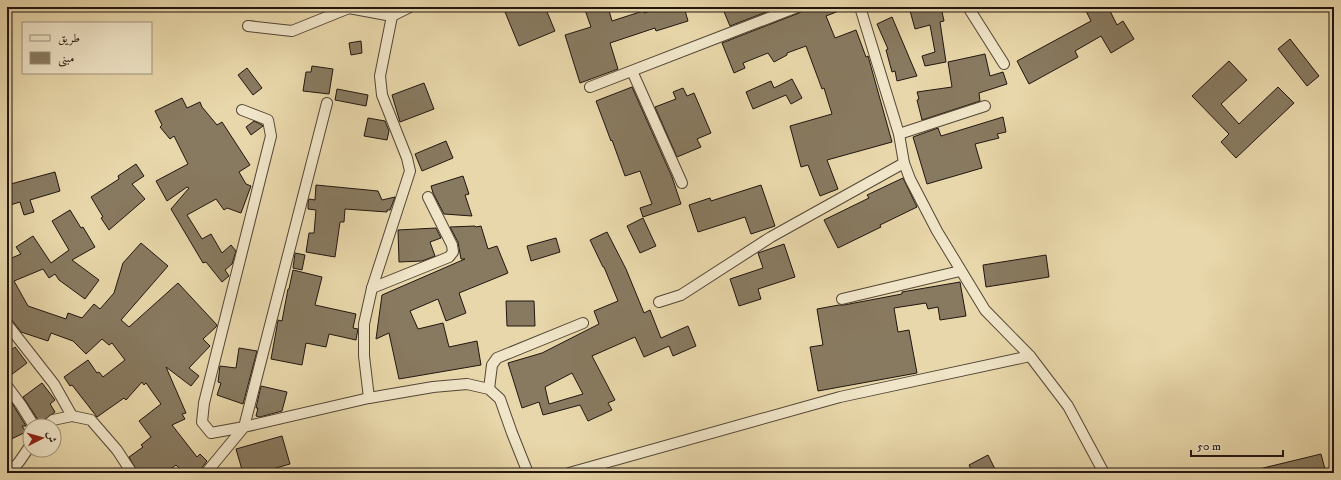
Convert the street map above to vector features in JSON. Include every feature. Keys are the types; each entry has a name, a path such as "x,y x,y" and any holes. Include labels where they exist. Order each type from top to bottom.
{"street":[{"path":"248,26 292,31 349,8 392,16 410,7"},
{"path":"590,87 797,7"},
{"path":"860,7 899,134 904,163 910,179 937,231 985,310 1030,356 1068,406 1104,473"},
{"path":"968,7 1004,64"},
{"path":"369,398 364,356 364,324 372,288 410,171 408,158 382,95 380,76 392,16"},
{"path":"632,71 682,183"},
{"path":"206,473 244,427 327,103"},
{"path":"899,134 985,106"},
{"path":"242,110 268,120 272,136 204,403 202,422 211,433 244,427 369,398 433,387 467,384 490,389 500,399 528,473"},
{"path":"658,302 681,295 772,237 904,163"},
{"path":"372,288 448,258 453,252 452,245 428,197"},
{"path":"842,299 960,271"},
{"path":"490,389 492,365 497,358 583,323"},
{"path":"7,324 54,384 72,416"},
{"path":"569,473 840,397 1030,356"},
{"path":"7,386 29,418"},
{"path":"62,418 72,416 91,420 117,450 132,473"},
{"path":"10,473 22,458"}],"building":[{"path":"503,7 545,7 555,31 519,46"},
{"path":"584,7 608,7 612,21 643,11 644,13 662,7 684,7 688,21 656,31 655,28 610,43 618,69 580,83 565,35 591,27"},
{"path":"722,7 779,7 730,26"},
{"path":"803,7 849,7 826,16 835,38 856,30 866,57 868,56 892,142 827,160 838,189 820,196 808,165 801,167 790,126 832,114 824,88 822,89 806,46 787,53 787,55 774,62 768,53 743,63 745,68 734,73 722,43 799,13 802,11"},
{"path":"909,7 941,7 944,21 940,22 946,62 925,66 922,56 935,52 930,25 915,29"},
{"path":"1084,7 1108,7 1117,25 1123,21 1134,39 1111,53 1101,36 1075,51 1078,57 1029,84 1017,61 1091,21"},
{"path":"892,17 917,76 897,81 895,71 892,72 886,50 888,49 877,24"},
{"path":"1290,39 1319,76 1307,86 1278,49"},
{"path":"361,41 362,53 351,55 349,43"},
{"path":"985,54 990,76 1003,72 1007,84 979,93 980,101 922,120 917,100 919,99 917,92 952,87 948,62"},
{"path":"1229,61 1247,80 1221,104 1239,124 1278,87 1294,103 1236,158 1221,142 1229,134 1192,96"},
{"path":"312,66 333,69 329,94 303,91 306,72 311,72"},
{"path":"247,68 262,88 253,95 238,75"},
{"path":"792,79 802,98 791,104 786,95 753,109 746,92 771,81 774,88"},
{"path":"424,83 434,109 400,122 392,95"},
{"path":"632,87 672,177 681,204 643,217 640,208 652,204 640,171 625,176 596,101"},
{"path":"683,88 687,96 694,93 711,133 697,139 701,147 677,157 655,107 676,99 673,92"},
{"path":"337,89 368,95 366,106 335,100"},
{"path":"182,98 187,108 200,102 202,107 217,125 222,122 250,165 239,172 246,184 251,186 241,213 227,208 224,210 216,199 187,215 202,239 211,234 222,253 231,245 236,251 232,264 225,270 229,276 222,282 206,262 203,263 171,209 189,188 187,187 167,201 156,181 188,164 174,136 170,139 160,127 162,125 155,111"},
{"path":"1003,117 1006,132 997,134 999,138 975,144 982,168 927,184 913,137 938,128 941,136"},
{"path":"368,118 385,121 389,131 387,140 364,136"},
{"path":"254,121 263,126 251,135 246,127"},
{"path":"446,141 453,158 422,171 415,154"},
{"path":"136,164 144,176 132,184 145,199 109,230 101,218 103,217 91,197 119,179 118,176"},
{"path":"55,172 60,191 30,200 34,212 24,215 20,202 7,206 7,185"},
{"path":"463,176 469,194 465,195 472,216 444,214 431,186"},
{"path":"903,178 917,207 838,248 824,220 869,198 867,195"},
{"path":"316,185 378,191 382,200 395,197 390,210 387,210 387,212 345,209 344,222 340,222 335,257 306,252 309,233 314,233 316,210 308,209 308,202 309,199 315,200"},
{"path":"761,185 775,226 751,234 745,217 698,232 689,205 710,198 711,201"},
{"path":"70,210 81,228 83,227 95,247 72,260 99,280 85,299 59,280 55,274 49,278 43,269 14,281 28,306 66,319 68,313 82,318 94,304 100,309 114,293 123,263 141,243 168,266 121,320 129,327 178,283 217,325 203,339 210,346 189,368 199,376 191,386 166,367 186,413 182,414 185,419 172,425 197,457 200,454 207,461 200,473 184,473 176,465 165,473 138,473 129,457 143,447 141,445 151,437 139,421 161,404 146,383 144,385 142,382 126,400 124,398 97,417 72,385 70,386 64,377 88,360 97,373 99,372 103,377 125,360 112,343 109,345 102,339 86,354 73,341 51,333 48,341 21,332 12,320 7,318 7,260 21,254 16,247 33,236 51,263 69,250 52,221"},
{"path":"643,218 656,246 640,253 627,226"},
{"path":"481,226 488,249 497,246 508,273 459,293 466,313 446,321 438,299 410,311 418,329 443,323 449,347 477,341 481,365 399,379 389,333 376,339 382,295 465,259 461,259 458,242 450,227"},
{"path":"436,228 441,238 430,242 435,256 422,261 399,262 398,230"},
{"path":"607,232 626,269 644,313 650,310 661,338 688,326 696,346 673,356 669,346 644,357 635,337 592,356 615,400 608,403 612,410 588,421 580,405 543,415 539,402 522,408 508,363 542,353 599,324 594,311 618,301 604,267 590,240","holes":["572,373 583,394 549,404 545,387"]},
{"path":"556,238 560,252 531,261 527,246"},
{"path":"784,244 795,277 758,289 761,299 739,306 730,279 763,268 758,253"},
{"path":"295,253 305,255 302,270 293,268"},
{"path":"1046,255 1049,277 986,287 983,265"},
{"path":"293,270 322,277 315,305 356,314 353,328 358,329 356,340 329,334 326,347 306,343 302,365 271,359 278,320 282,321"},
{"path":"960,282 966,316 940,320 938,307 928,309 926,303 894,308 898,332 909,330 917,373 818,391 810,347 823,345 817,309"},
{"path":"506,301 534,301 535,326 507,326"},
{"path":"15,347 27,363 7,378 7,353"},
{"path":"239,348 257,351 243,404 217,395 221,383 218,382 220,366 236,368"},
{"path":"42,383 55,400 50,404 55,412 47,418 37,418 23,397"},
{"path":"261,386 287,392 282,411 260,417 256,416 258,408 256,408"},
{"path":"12,403 22,419 22,434 7,441 7,406"},
{"path":"282,436 290,464 258,473 243,473 236,449"},
{"path":"1321,454 1326,473 1259,473 1259,469"},
{"path":"988,455 997,473 973,473 969,465"}]}
